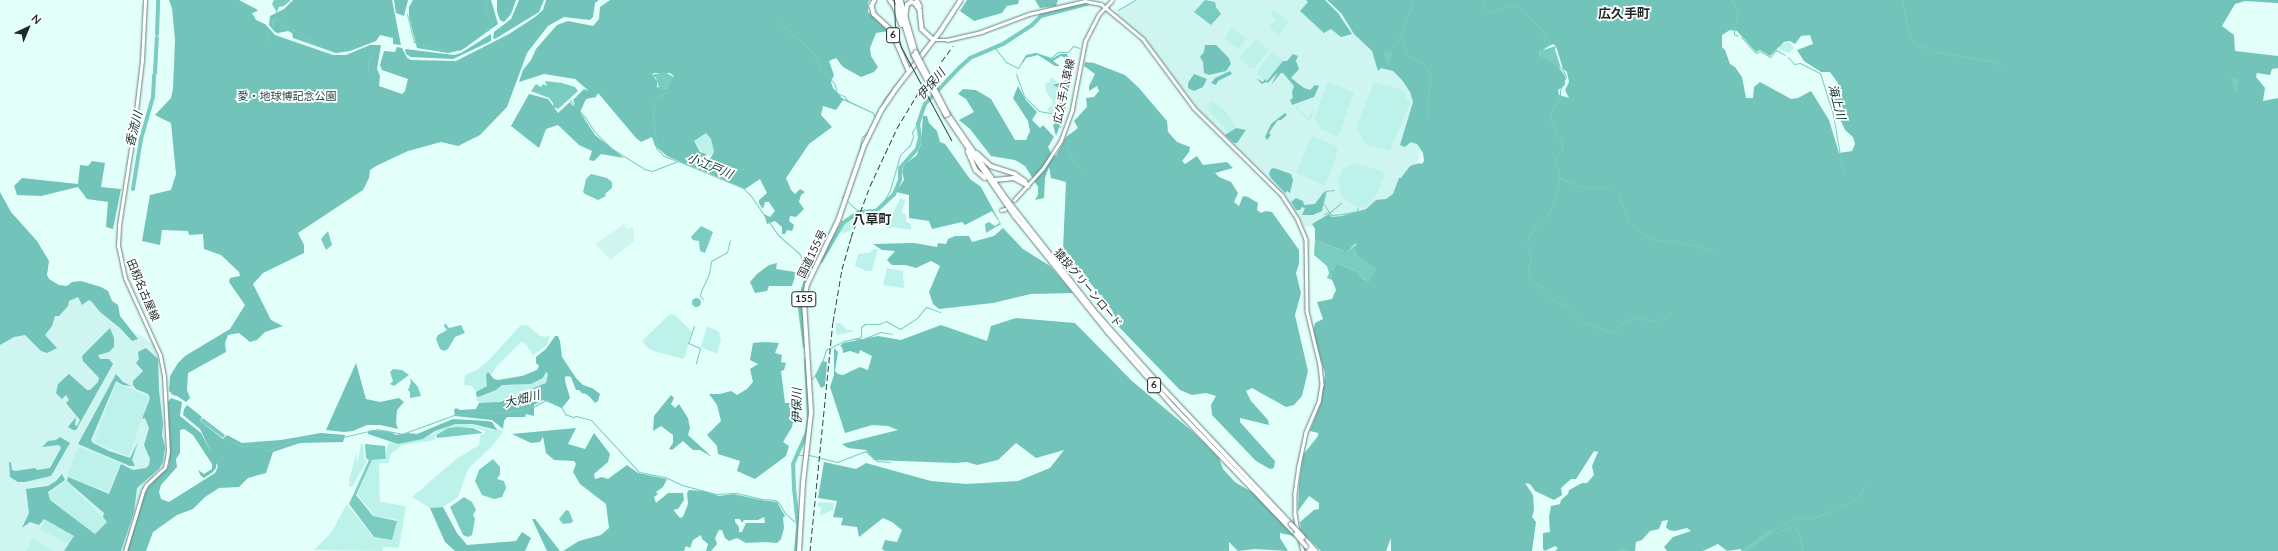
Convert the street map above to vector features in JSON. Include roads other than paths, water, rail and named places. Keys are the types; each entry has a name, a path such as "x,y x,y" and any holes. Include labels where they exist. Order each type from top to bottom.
{"main road":[{"name":"田籾名古屋線","path":"125,551 143,491 146,485 165,467 168,452 164,376 160,355 122,270 118,246 118,225 133,136 142,60 145,0"},
{"path":"890,0 895,7 914,53"},
{"name":"猿投グリーンロード","path":"897,0 914,53 947,115 964,143 1023,227 1108,332 1174,407 1311,551"},
{"name":"猿投グリーンロード","path":"901,0 914,53"},
{"path":"917,0 920,8 922,29 934,40"},
{"name":"国道155号","path":"799,551 803,482 811,413 804,292 815,266 838,221 869,133 888,99 909,70 934,40 962,0"},
{"name":"広久手八草線","path":"1014,200 1028,186 1052,155 1065,129 1072,109 1085,41 1092,26 1105,7 1112,0"},
{"name":"6","path":"875,1 874,14 894,35 909,70"},
{"path":"905,19 906,7 910,3 917,4 920,13"},
{"name":"猿投グリーンロード","path":"947,115 956,125 1006,198 1097,314 1161,386 1316,551"},
{"path":"956,125 986,163 999,170 1015,174 1026,181 1028,186"},
{"path":"964,143 976,170 985,178"},
{"path":"995,180 1014,178 1028,186"}],"street":[{"path":"934,40 947,40 981,32 1029,14 1085,1 1093,1 1105,7 1143,39 1194,108 1273,184 1293,212 1306,240 1307,312 1320,365 1322,384 1319,402 1306,434 1295,494 1295,514 1303,551"}],"waterway":[{"name":"香流川","path":"157,34 158,0"},
{"path":"486,0 486,8 492,23 487,29"},
{"path":"1118,10 1135,0"},
{"path":"1411,0 1411,10 1406,18 1401,37 1407,55 1422,63 1427,68 1430,75 1427,117"},
{"path":"1482,0 1484,9 1490,12 1511,5 1518,7"},
{"name":"海上川","path":"1732,0 1738,15 1734,34 1738,36"},
{"path":"1902,0 1909,36 1915,44 1937,52 1996,62 2001,68"},
{"name":"伊保川","path":"821,261 843,223 859,212 876,211 894,194 900,180 900,168 917,149 920,138 918,124 925,104 959,68 970,58 1003,44 1032,25 1041,16 1087,4"},
{"path":"1521,8 1540,28 1550,43 1540,51"},
{"path":"407,14 414,42 444,50 446,47"},
{"path":"275,16 282,25 300,33 317,46"},
{"path":"273,26 274,20"},
{"path":"777,21 813,52 821,70 834,83 837,93 844,96 848,101 872,112 876,118"},
{"path":"266,41 270,33"},
{"path":"1389,51 1400,37"},
{"name":"海上川","path":"1741,37 1756,53 1760,51 1770,57 1776,50 1785,55"},
{"name":"香流川","path":"155,73 157,38"},
{"path":"995,48 1006,62 1018,68 1026,55 1036,53 1051,58 1058,52 1068,52 1073,46 1080,48"},
{"path":"368,73 368,64 374,49"},
{"name":"海上川","path":"1788,57 1794,64 1800,63 1820,73 1833,114 1843,173"},
{"path":"1561,67 1566,76 1560,90 1560,97 1552,109 1550,118 1562,143 1562,149 1555,158 1560,178 1581,187 1612,188 1617,192"},
{"path":"1016,74 1024,96 1039,111 1050,113 1058,121 1060,127"},
{"name":"香流川","path":"133,189 141,139 153,97 154,75"},
{"path":"880,109 884,99 901,78"},
{"path":"666,89 666,93 656,98 653,111 656,148 664,156 677,161"},
{"name":"小江戸川","path":"570,100 585,117 594,131 611,148 644,169 652,171 678,161 743,188 751,196 778,235 799,253 809,271"},
{"path":"882,204 890,190 900,155 910,145 913,137 912,132 916,126 921,108"},
{"path":"857,162 862,137 868,132 875,119"},
{"path":"1066,147 1072,159 1081,169"},
{"path":"1560,178 1554,200 1547,217 1540,220 1529,235 1527,242 1531,260 1528,269 1532,282 1541,286 1551,298 1569,308 1581,322 1612,332 1622,323 1634,317 1651,321 1663,319 1671,311"},
{"path":"844,199 842,198 848,187"},
{"path":"1324,214 1329,212 1323,203 1326,191 1334,190"},
{"path":"1618,194 1629,222 1641,233 1655,240 1681,242 1713,251"},
{"path":"848,202 859,212"},
{"path":"1329,213 1341,203"},
{"path":"1329,213 1332,215 1342,214 1357,211 1358,208"},
{"path":"703,299 700,296 701,291 709,274 711,261 727,252 730,240"},
{"name":"伊保川","path":"805,347 799,302 809,271 816,263"},
{"path":"812,379 821,366 826,350 844,341 861,337 861,327 865,324 879,324 886,321 900,329 917,318 926,307 940,312"},
{"path":"694,326 688,343 700,348 696,363"},
{"path":"855,339 863,339 880,332 892,334"},
{"name":"伊保川","path":"796,551 798,526 793,464 807,432 809,420 806,360"},
{"name":"大畑川","path":"224,437 238,445 262,447 267,451 284,443 307,437 343,437 377,429 402,434 457,414 509,412 535,406 546,400 562,408 565,414 591,420 639,472 665,477 682,485 715,494 736,493 761,499 775,500 779,503 785,513 794,521"},
{"path":"809,455 837,462 865,451 877,461 890,462"},
{"name":"伊保川","path":"796,455 804,455"},
{"path":"1770,532 1793,518 1814,518 1851,502 1861,493 1866,484"},
{"path":"1770,533 1772,534 1793,527 1797,529 1803,551"},
{"path":"1744,551 1770,532"},
{"path":"1619,551 1627,551"}],"tram line":[{"path":"894,0 895,25 901,47 951,140"}],"railway":[{"path":"810,551 833,322 842,269 851,237 870,186 897,128 920,90 953,46"}],"district":[{"name":"広久手町","path":"1624,13"},
{"name":"八草町","path":"872,219"}],"park label":[{"name":"愛・地球博記念公園","path":"287,96"}]}
